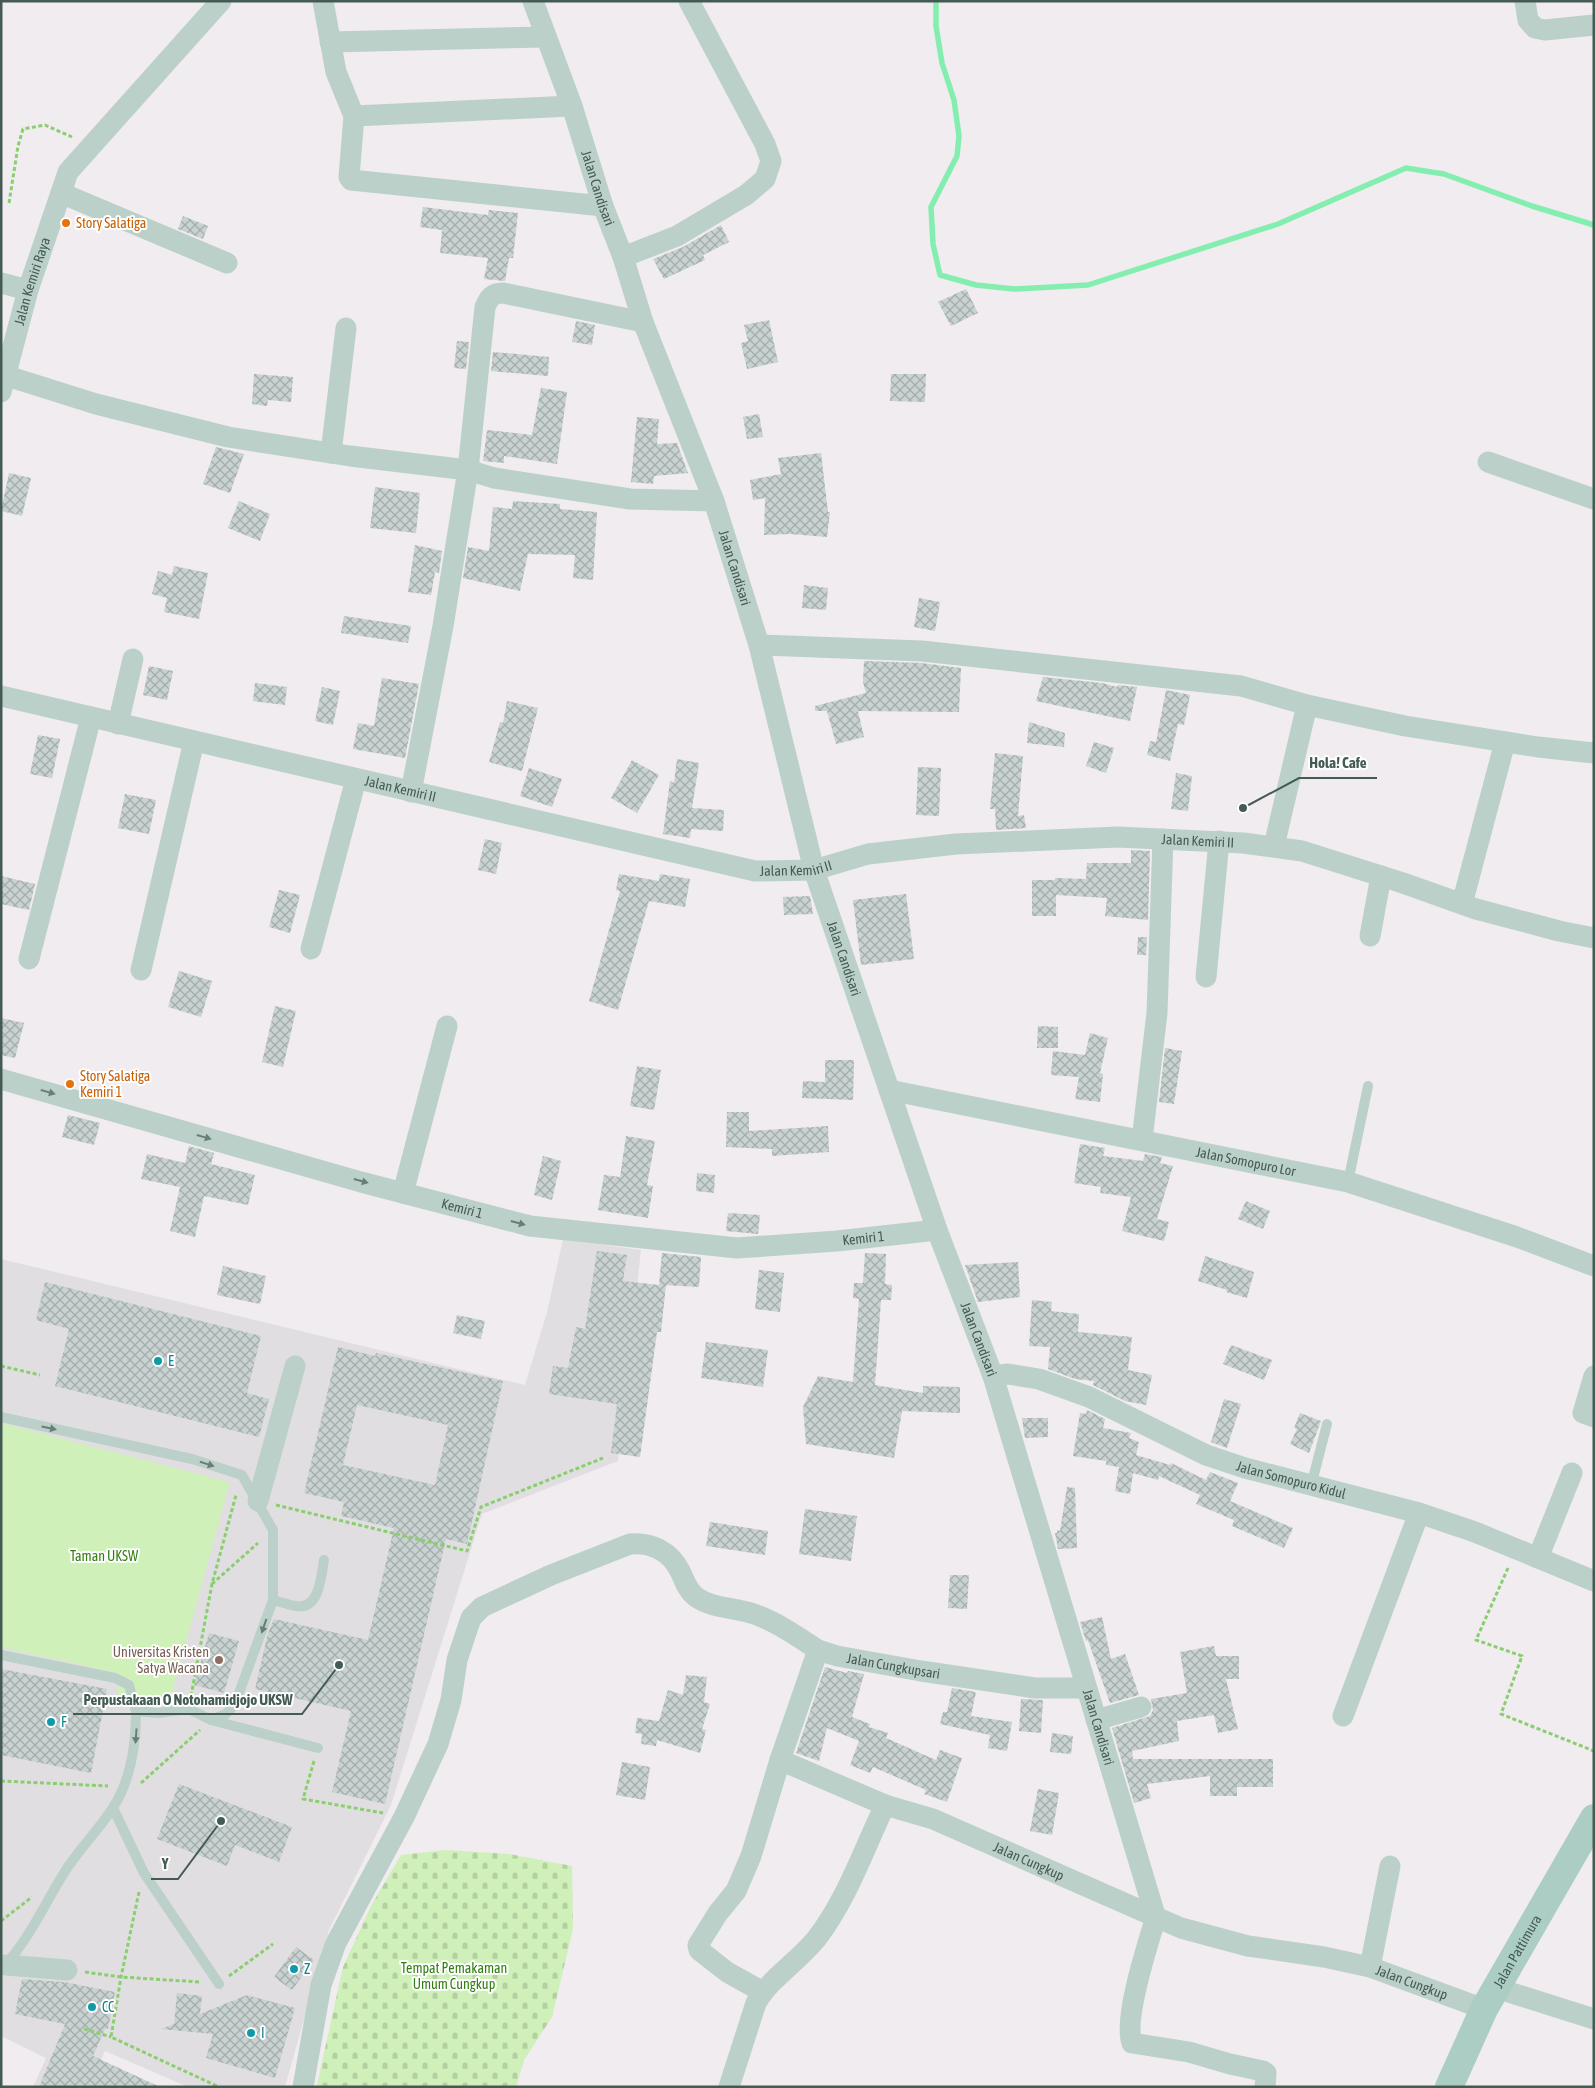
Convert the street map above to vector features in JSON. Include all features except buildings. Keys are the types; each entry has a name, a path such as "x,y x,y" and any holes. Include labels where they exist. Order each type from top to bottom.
{"main road":[{"name":"Jalan Pattimura","path":"1449,2087 1490,1999 1594,1818"}],"street":[{"path":"90,146 221,1"},
{"path":"323,1 336,72 354,116 350,176 352,181 603,206"},
{"name":"Jalan Candisari","path":"533,1 572,106 603,206 623,258 643,322 714,500 759,645 814,870 937,1230 993,1376 1155,1916"},
{"path":"623,258 677,236 746,195 765,179 771,161 765,144 689,1"},
{"path":"1525,1 1528,20 1535,28 1545,30 1594,25"},
{"path":"330,42 545,36"},
{"path":"354,116 572,106"},
{"name":"Jalan Kemiri Raya","path":"3,388 28,290 68,172 90,146"},
{"path":"61,193 227,263"},
{"path":"1,283 28,290"},
{"path":"412,792 443,626 468,470 485,308 490,298 496,293 503,293 643,322"},
{"path":"331,453 346,328"},
{"path":"3,388 96,404 228,437 331,453 468,470 494,478 630,499 714,500"},
{"path":"1488,462 1594,499"},
{"path":"759,645 922,651 1241,686 1307,705 1405,726 1505,742 1594,753"},
{"path":"118,724 133,659"},
{"name":"Jalan Kemiri II","path":"1,696 755,871 814,870 868,854 956,844 1118,837 1219,841 1274,846 1302,851 1516,921 1594,938"},
{"path":"1274,846 1307,705"},
{"path":"29,959 91,717"},
{"path":"141,970 194,741"},
{"path":"1462,904 1505,742"},
{"path":"311,949 356,779"},
{"path":"1142,1140 1157,1013 1163,839"},
{"path":"1206,977 1219,841"},
{"path":"1370,936 1381,876"},
{"path":"403,1193 447,1026"},
{"name":"Kemiri 1","path":"1,1079 403,1193 530,1226 737,1248 837,1241 937,1230"},
{"name":"Jalan Somopuro Lor","path":"889,1090 1348,1182 1517,1237 1594,1266"},
{"path":"258,1501 295,1366"},
{"name":"Jalan Somopuro Kidul","path":"993,1376 1008,1374 1039,1379 1089,1397 1206,1455 1311,1486 1419,1513 1594,1580"},
{"path":"1594,1376 1583,1413 1594,1417"},
{"path":"1538,1558 1572,1473"},
{"path":"1343,1716 1419,1513"},
{"name":"Jalan Cungkupsari","path":"303,2087 322,1985 336,1943 368,1879 404,1817 438,1744 451,1700 457,1660 471,1618 482,1607 551,1575 630,1544 642,1543 654,1546 672,1559 680,1570 686,1586 695,1596 712,1606 729,1607 754,1614 818,1650 837,1656 921,1671 1035,1688 1086,1688"},
{"path":"763,1992 727,1972 699,1950 698,1945 718,1913 736,1891 743,1875 756,1842 780,1760 818,1650"},
{"path":"1096,1720 1140,1707"},
{"path":"729,2087 756,2003 763,1992 815,1940 834,1915 885,1805 780,1760"},
{"name":"Jalan Cungkup","path":"885,1805 933,1819 1181,1928 1248,1946 1324,1957 1370,1967 1490,1999 1594,2019"},
{"path":"1370,1967 1390,1866"},
{"path":"1155,1916 1135,1990 1131,2030 1132,2043 1189,2052 1263,2071 1266,2073 1265,2087"},
{"path":"4,1966 67,1970"}],"lane":[{"path":"1348,1182 1368,1086"},
{"path":"1,1418 192,1459 242,1476 273,1530 273,1600 235,1704 226,1714 211,1720"},
{"path":"1311,1486 1327,1424"},
{"path":"273,1600 298,1607 310,1603 317,1595 324,1560"},
{"path":"1,1655 116,1678 129,1685 136,1711 136,1740 123,1786 113,1808 64,1872 44,1910 4,1966"},
{"path":"136,1711 158,1714 189,1709 211,1720 318,1748"},
{"path":"113,1808 144,1873 218,1984"}],"path":[{"path":"9,203 18,146 23,129 45,125 90,146"},
{"path":"1,1366 40,1375"},
{"path":"258,1501 467,1551 481,1508 603,1458"},
{"path":"189,1709 212,1584 242,1476"},
{"path":"212,1584 273,1530"},
{"path":"1517,1549 1476,1640 1522,1656 1501,1714 1594,1751"},
{"path":"113,1808 211,1720"},
{"path":"318,1748 303,1800 404,1817"},
{"path":"1,1781 123,1786"},
{"path":"111,2037 121,1977 144,1873"},
{"path":"67,1970 121,1977 218,1984 273,1944"},
{"path":"84,2029 111,2037 220,2087"}],"shaded area":[{"name":"Universitas Kristen Satya Wacana","path":"563,1239 641,1250 618,1461 482,1514 391,1805 329,1930 285,2087 188,2087 105,2051 89,2087 33,2087 46,2058 1,2036 1,1259 525,1385 547,1312"}],"green space":[{"name":"Taman UKSW","path":"1,1423 230,1482 169,1704 118,1699 118,1673 1,1647"},
{"name":"Tempat Pemakaman Umum Cungkup","path":"446,1850 509,1854 572,1866 573,1929 552,2017 524,2060 516,2087 322,2087 317,2085 343,1967 371,1906 401,1855"}],"waterway":[{"path":"936,1 936,26 942,63 954,100 959,136 957,156 931,207 933,244 940,275 976,285 1014,289 1088,285 1278,224 1406,168 1444,174 1532,206 1594,225"}],"place":[{"name":"Story Salatiga","path":"66,223"},
{"name":"Hola! Cafe","path":"1243,808"},
{"name":"Story Salatiga Kemiri 1","path":"70,1084"},
{"name":"E","path":"158,1361"},
{"name":"Universitas Kristen Satya Wacana","path":"219,1660"},
{"name":"Perpustakaan O Notohamidjojo UKSW","path":"339,1665"},
{"name":"F","path":"51,1722"},
{"name":"Y","path":"221,1821"},
{"name":"Z","path":"294,1969"},
{"name":"CC","path":"92,2007"},
{"name":"I","path":"251,2033"}]}
